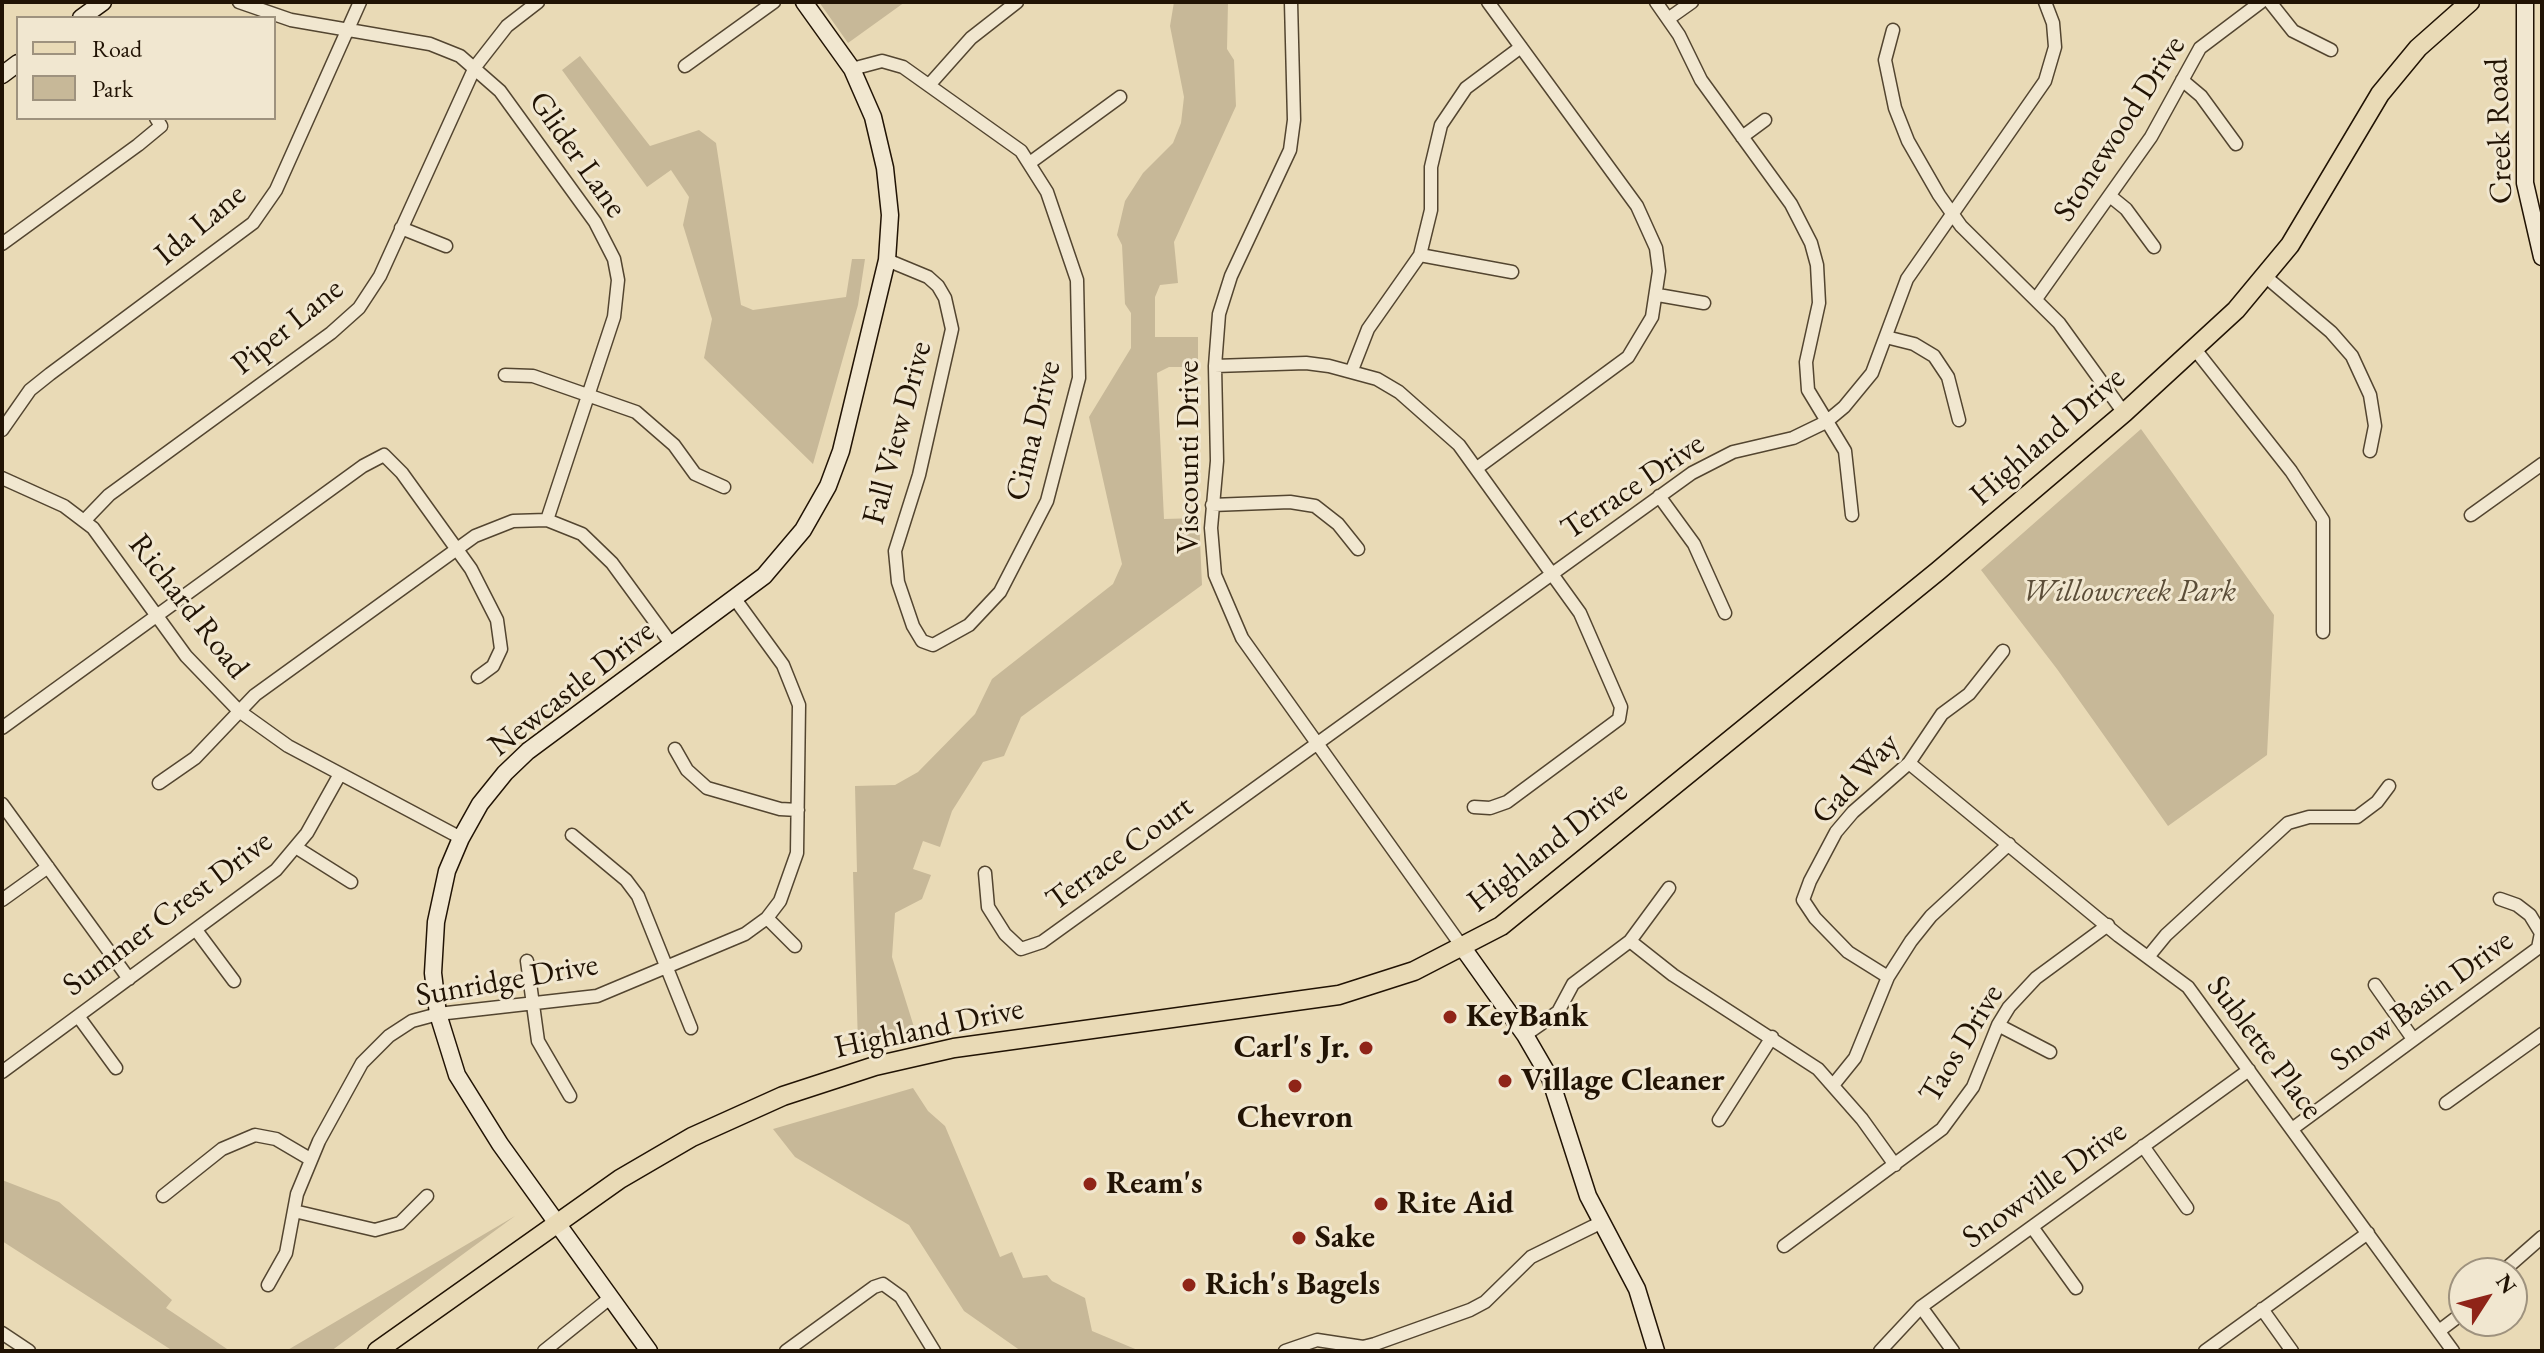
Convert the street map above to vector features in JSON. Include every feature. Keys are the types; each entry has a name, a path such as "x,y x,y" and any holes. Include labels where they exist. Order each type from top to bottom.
{"main road":[{"name":"Highland Drive","path":"377,1351 620,1179 692,1137 783,1096 875,1066 954,1048 1317,1000 1397,978 1463,948 1534,902 1902,601 2124,413 2194,348 2266,277 2302,228 2380,94 2418,48 2470,2"}],"street":[{"path":"85,16 103,2"},
{"name":"Glider Lane","path":"239,2 291,20 430,44 475,67 500,91 587,210 614,259 618,280 614,317 547,520"},
{"name":"Ida Lane","path":"2,430 30,390 253,223 276,190 360,2"},
{"name":"Piper Lane","path":"84,521 124,483 346,321 371,293 475,67 507,26 538,2"},
{"path":"685,66 774,2"},
{"name":"Newcastle Drive","path":"649,1351 500,1144 457,1075 438,1014 433,973 436,922 447,871 480,804 528,751 735,599 785,554 828,486 841,451 887,260 890,215 885,168 873,117 852,69 804,2"},
{"path":"930,84 971,38 1017,2"},
{"name":"Viscounti Drive","path":"1291,2 1294,120 1290,150 1224,295 1215,366 1217,461 1212,505 1215,575 1231,619 1463,948"},
{"path":"1477,468 1628,357 1642,338 1658,295 1658,260 1648,226 1488,2"},
{"path":"1656,2 1701,80 1791,204 1811,243 1817,265 1819,303 1806,375 1808,390 1847,459 1852,515"},
{"path":"1668,19 1692,2"},
{"name":"Terrace Drive","path":"1318,744 1659,496 1719,457 1780,443 1826,422 1861,390 1881,356 1907,279 2050,70 2055,36 2045,2"},
{"name":"Stonewood Drive","path":"2036,299 2151,137 2200,48 2261,2"},
{"path":"2270,2 2293,31 2331,50"},
{"name":"Creek Road","path":"2525,2 2525,183 2542,257"},
{"path":"1893,30 1885,60 1900,124 1952,214 2059,323 2124,413"},
{"path":"1352,370 1368,329 1420,255 1431,210 1431,167 1441,125 1466,88 1521,47"},
{"name":"Cima Drive","path":"852,69 882,61 891,63 930,84 1009,141 1031,162 1060,223 1077,280 1081,345 1076,390 1047,501 1008,577 969,625 942,643 927,645"},
{"path":"2182,80 2201,96 2236,144"},
{"path":"1031,162 1120,97"},
{"path":"2,244 138,145 161,126 157,120"},
{"path":"1742,137 1765,120"},
{"path":"2110,196 2126,209 2154,247"},
{"path":"401,228 446,246"},
{"path":"1420,255 1512,272"},
{"name":"Fall View Drive","path":"887,260 928,277 938,286 948,307 952,329 919,475 895,551 898,582 918,636 927,645"},
{"path":"2266,277 2331,332 2352,356 2370,395 2375,426 2370,451"},
{"path":"1658,295 1704,303"},
{"path":"1886,337 1914,344 1934,356 1948,377 1959,420"},
{"path":"2194,348 2291,471 2323,520 2326,529 2323,632"},
{"path":"1215,366 1306,363 1352,370 1377,379 1420,407 1477,468 1588,628 1621,707 1619,719 1507,802 1490,808 1474,807"},
{"path":"505,375 533,376 587,392 636,412 674,445 695,474 724,487"},
{"path":"2,728 363,466 384,455 402,473 457,548 486,594 502,634 501,649 493,666 478,677"},
{"path":"2471,515 2542,464"},
{"name":"Richard Road","path":"2,478 64,506 84,521 211,685 239,711 288,746 461,838"},
{"path":"1659,496 1694,544 1725,613"},
{"path":"1212,505 1290,502 1315,506 1338,524 1358,549"},
{"path":"159,783 195,758 255,695 457,548 493,526 513,521 547,520 564,524 599,547 672,645"},
{"name":"Sunridge Drive","path":"268,1285 286,1253 294,1211 310,1159 370,1053 404,1026 438,1014 597,996 727,943 767,918 780,901 795,865 800,728 795,694 783,665 735,599"},
{"name":"Gad Way","path":"1888,977 1848,952 1803,900 1836,832 1874,791 1909,763 1942,714 1969,694 2003,651"},
{"name":"Terrace Court","path":"985,873 985,894 993,917 1021,949 1032,946 1318,744"},
{"path":"675,749 687,770 707,788 780,809 798,810"},
{"name":"Sublette Place","path":"1909,763 2195,995 2453,1351"},
{"name":"Summer Crest Drive","path":"2,1072 276,870 297,848 340,774"},
{"path":"2148,957 2166,935 2288,823 2309,817 2357,817 2377,802 2389,786"},
{"path":"2,804 129,979"},
{"path":"572,835 632,888 669,968 691,1028"},
{"path":"1834,1084 1863,1043 1888,977 1931,916 2009,844"},
{"path":"297,848 351,882"},
{"path":"2,900 48,867"},
{"path":"1525,1035 1558,1012 1573,984 1630,941 1669,888"},
{"path":"2500,899 2517,905 2530,915 2538,926 2541,941"},
{"path":"767,918 795,946"},
{"name":"Taos Drive","path":"1784,1246 1942,1129 1973,1087 1998,1025 2036,978 2108,925"},
{"path":"196,930 234,981"},
{"path":"1630,941 1673,975 1772,1037 1834,1084 1895,1165"},
{"name":"Snow Basin Drive","path":"2292,1129 2535,951 2541,941"},
{"path":"1463,948 1525,1035 1557,1095 1582,1180 1600,1223 1637,1289 1656,1351"},
{"path":"527,961 530,1004 545,1057 570,1096"},
{"path":"2375,985 2413,1039"},
{"path":"78,1016 116,1068"},
{"path":"1998,1025 2050,1052"},
{"path":"2446,1103 2542,1034"},
{"path":"1719,1120 1772,1037"},
{"name":"Snowville Drive","path":"1880,1351 1893,1332 1921,1307 2249,1070"},
{"path":"163,1196 222,1149 255,1135 276,1139 310,1159"},
{"path":"2143,1146 2187,1208"},
{"path":"294,1211 375,1230 400,1223 427,1196"},
{"path":"1285,1351 1317,1340 1363,1349 1479,1306 1531,1257 1600,1223"},
{"path":"2032,1227 2076,1288"},
{"path":"2205,1351 2368,1233"},
{"path":"2519,1257 2542,1237"},
{"path":"786,1351 804,1346 874,1287 883,1284 901,1297 934,1351"},
{"path":"544,1351 610,1298"},
{"path":"1921,1307 1953,1351"},
{"path":"2262,1309 2292,1351"},
{"path":"2439,1331 2448,1324"},
{"path":"2,1333 29,1351"},
{"path":"2,1350 14,1341"}],"green space":[{"path":"819,2 905,2 848,43"},
{"path":"1174,2 1228,2 1227,49 1234,60 1236,106 1174,242 1178,283 1160,285 1155,297 1155,337 1198,337 1198,367 1169,367 1157,373 1164,519 1199,518 1202,585 1021,717 1004,756 983,762 952,811 940,847 923,841 913,869 931,875 922,899 895,913 892,957 914,1027 858,1045 853,872 857,872 855,786 895,785 918,772 975,714 992,679 1113,584 1122,564 1089,417 1131,348 1131,313 1125,304 1122,245 1117,235 1125,201 1143,173 1173,143 1181,123 1184,97 1170,26"},
{"path":"580,56 650,146 699,130 716,143 741,305 753,310 846,297 852,259 865,259 858,305 813,464 704,358 712,319 683,225 689,197 671,170 647,187 562,70"},
{"name":"Willowcreek Park","path":"2141,429 2274,615 2267,755 2168,826 2057,669 1981,570"},
{"path":"913,1088 928,1111 945,1126 1000,1257 1012,1252 1023,1278 1047,1275 1052,1281 1085,1298 1092,1331 1140,1351 1021,1351 964,1311 909,1225 795,1157 773,1129"},
{"path":"2,1180 59,1202 172,1300 166,1308 230,1351 173,1351 2,1241"},
{"path":"515,1216 331,1351 286,1351"}],"place":[{"name":"KeyBank","path":"1450,1017"},
{"name":"Carl's Jr.","path":"1366,1048"},
{"name":"Village Cleaner","path":"1505,1081"},
{"name":"Chevron","path":"1295,1086"},
{"name":"Ream's","path":"1090,1184"},
{"name":"Rite Aid","path":"1381,1204"},
{"name":"Sake","path":"1299,1238"},
{"name":"Rich's Bagels","path":"1189,1285"}]}
